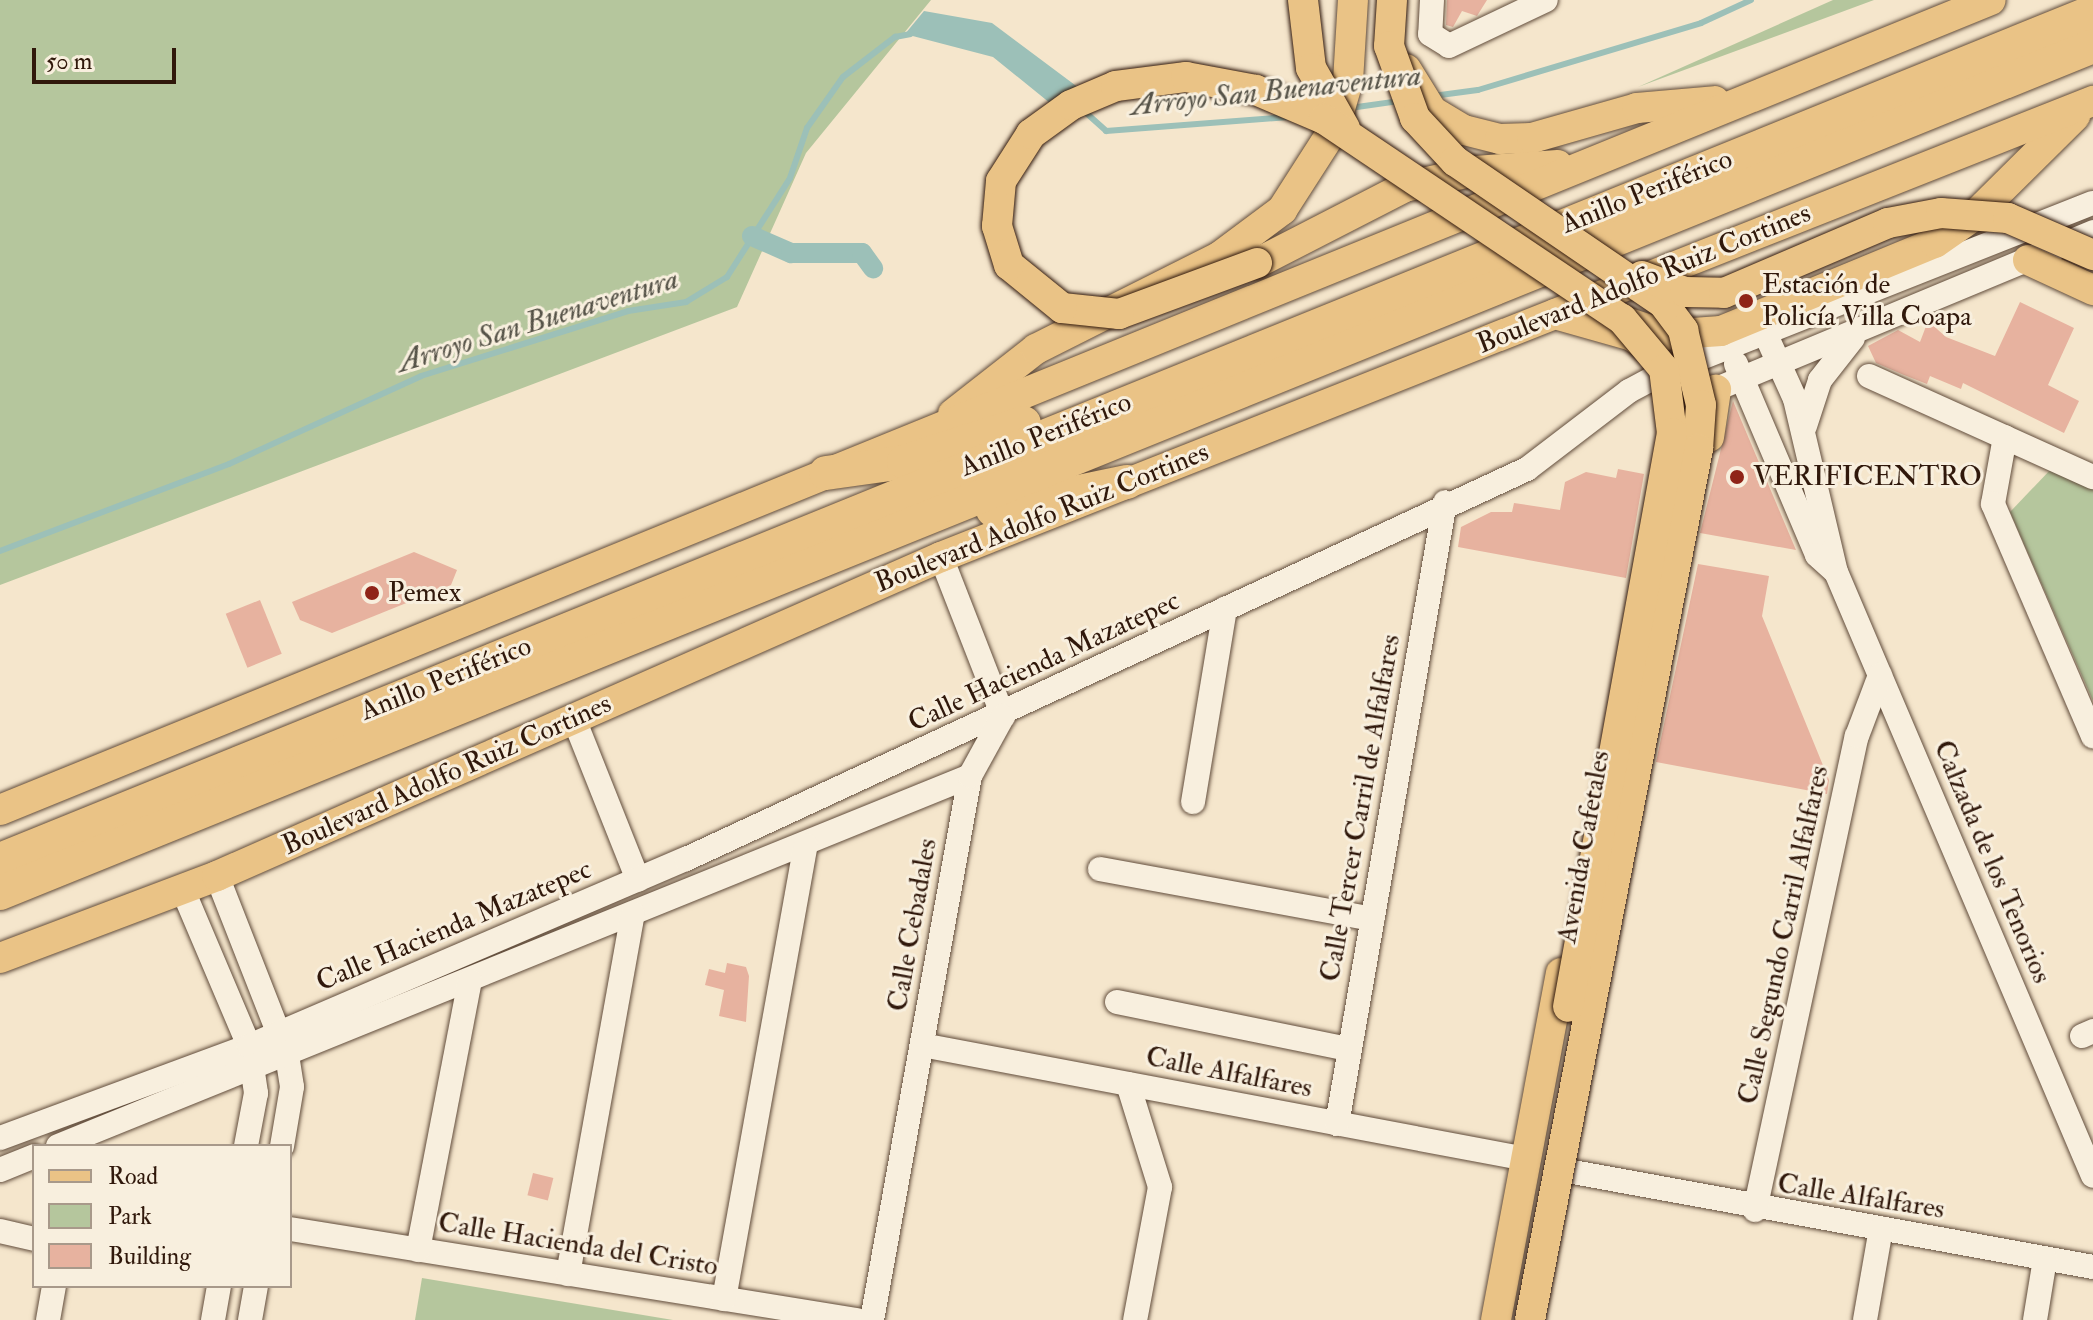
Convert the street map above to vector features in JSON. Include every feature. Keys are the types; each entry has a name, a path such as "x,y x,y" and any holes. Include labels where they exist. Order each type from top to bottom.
{"highway":[{"name":"Anillo Periférico","path":"0,860 2093,12"},
{"name":"Anillo Periférico","path":"0,893 2093,46"},
{"path":"826,473 904,462 1028,422 1130,401"},
{"path":"910,527 1127,482"}],"main road":[{"path":"1303,0 1311,68 1334,116 1360,145"},
{"path":"940,426 1036,349 1219,257 1282,210 1334,129 1348,81 1353,0"},
{"path":"1392,0 1389,46 1397,78 1434,142 1663,303 1683,330 1696,370 1701,426 1530,1320"},
{"path":"1406,0 1406,68 1432,111 1484,136 1532,138 1618,111 1748,98"},
{"path":"0,810 1991,0"},
{"path":"1584,164 1475,171 1417,183 1257,263 1119,314 1062,308 1026,285 1003,253 996,211 1001,181 1021,144 1071,105 1116,86 1162,78 1256,90 1324,119 1360,145 1622,319 1665,335 1721,331 1951,234 2093,102"},
{"name":"Boulevard Adolfo Ruiz Cortines","path":"0,958 217,876 941,557 2093,102"},
{"path":"1593,254 1664,285 1710,295 1738,290 1888,223 1941,213 2008,218 2093,255"},
{"path":"2028,260 2093,290"},
{"path":"1555,314 1639,339 1663,373"},
{"path":"1533,1122 1568,1007 1673,417 1664,369 1622,319"},
{"name":"Avenida Cafetales","path":"1496,1320 1655,464 1663,411 1663,373"},
{"name":"Avenida Cafetales","path":"1545,1320 1701,482 1729,384"},
{"path":"1655,464 1665,455 1689,459 1701,482"},
{"path":"1507,1258 1513,1246 1532,1241 1545,1249 1554,1272"}],"street":[{"path":"1432,0 1430,34 1449,46 1544,0"},
{"name":"Calle Hacienda Mazatepec","path":"63,1144 141,1111 254,1071 284,1044 374,993 686,859 1003,716 1445,502 1527,469 1629,391 1663,373 1766,335 2093,203"},
{"path":"1663,411 1857,334 2093,232"},
{"path":"1803,437 1820,380 1857,334"},
{"name":"Calzada de los Tenorios","path":"1766,335 1803,437 1836,572 2093,1176"},
{"name":"Calzada de los Tenorios","path":"1730,349 1729,384 1817,555 1836,572"},
{"path":"1663,373 1729,384"},
{"path":"1869,376 2093,477"},
{"path":"2005,437 1993,504 2093,736"},
{"name":"Calle Tercer Carril de Alfalfares","path":"1337,1124 1445,502"},
{"path":"941,557 1003,716"},
{"path":"1193,802 1225,609"},
{"name":"Calle Segundo Carril Alfalfares","path":"1755,1210 1857,736 1880,675"},
{"name":"Calle Cebadales","path":"872,1320 970,776 1003,716"},
{"path":"574,719 638,880"},
{"name":"Calle Hacienda Mazatepec","path":"0,1138 131,1087 249,1046 284,1044 383,1016 970,776"},
{"path":"724,1299 806,845"},
{"path":"686,859 700,888"},
{"path":"1100,869 1372,919"},
{"path":"182,888 249,1046 254,1071 248,1136 283,1140 292,1087 284,1044 217,876"},
{"path":"568,1274 633,914"},
{"path":"418,1250 470,981"},
{"path":"374,993 383,1016"},
{"path":"1117,1002 1349,1049"},
{"name":"Calle Alfalfares","path":"922,1045 1526,1159"},
{"path":"1128,1084 1160,1187 1135,1320"},
{"path":"131,1087 141,1111"},
{"path":"0,1170 32,1157"},
{"name":"Calle Alfalfares","path":"1573,1172 1755,1210 1881,1228 2093,1267"},
{"path":"1865,1320 1881,1228"},
{"name":"Calle Hacienda del Cristo","path":"292,1229 857,1320"},
{"path":"0,1231 32,1239"},
{"path":"2035,1320 2045,1259"},
{"path":"48,1320 54,1288"},
{"path":"213,1320 216,1288"},
{"path":"250,1320 256,1288"}],"green space":[{"path":"0,0 931,0 806,153 737,307 0,585"},
{"path":"1833,0 1874,0 1638,87"},
{"path":"2052,468 2093,488 2093,701 2010,512"},
{"path":"422,1278 673,1320 415,1320"}],"water":[{"path":"924,11 992,23 1087,94 1061,112 993,57 905,34"}],"building":[{"path":"1447,0 1487,0 1477,16 1462,11 1453,27 1446,25"},
{"path":"2020,302 2074,328 2048,385 2079,401 2064,433 1963,383 1961,389 1930,376 1927,384 1876,363 1868,346 1898,330 1920,342 1928,321 1946,337 1995,356"},
{"name":"VERIFICENTRO","path":"1733,401 1796,550 1700,533"},
{"path":"1618,469 1644,474 1626,578 1458,547 1461,527 1491,512 1512,512 1514,503 1560,510 1565,482 1586,472 1616,478"},
{"name":"Pemex","path":"414,552 457,570 451,585 332,633 300,620 292,602"},
{"path":"1698,564 1769,576 1762,616 1829,780 1827,794 1656,762"},
{"path":"260,600 282,654 247,668 226,614"},
{"path":"727,963 746,967 749,976 746,1022 719,1016 724,990 705,985 709,969 725,973"},
{"path":"533,1173 553,1178 548,1200 527,1195"}],"waterway":[{"name":"Arroyo San Buenaventura","path":"1433,96 1478,90 1701,23 1751,0"},
{"name":"Arroyo San Buenaventura","path":"0,551 229,464 421,376 628,311 686,302 727,277 790,178 807,128 843,77 895,37 911,34"},
{"name":"Arroyo San Buenaventura","path":"1350,108 1399,101"},
{"name":"Arroyo San Buenaventura","path":"1084,111 1106,131 1288,117"},
{"path":"752,236 791,253 862,253 873,268"}],"place":[{"name":"Estación de Policía Villa Coapa","path":"1746,301"},
{"name":"VERIFICENTRO","path":"1737,477"},
{"name":"Pemex","path":"372,593"}]}
